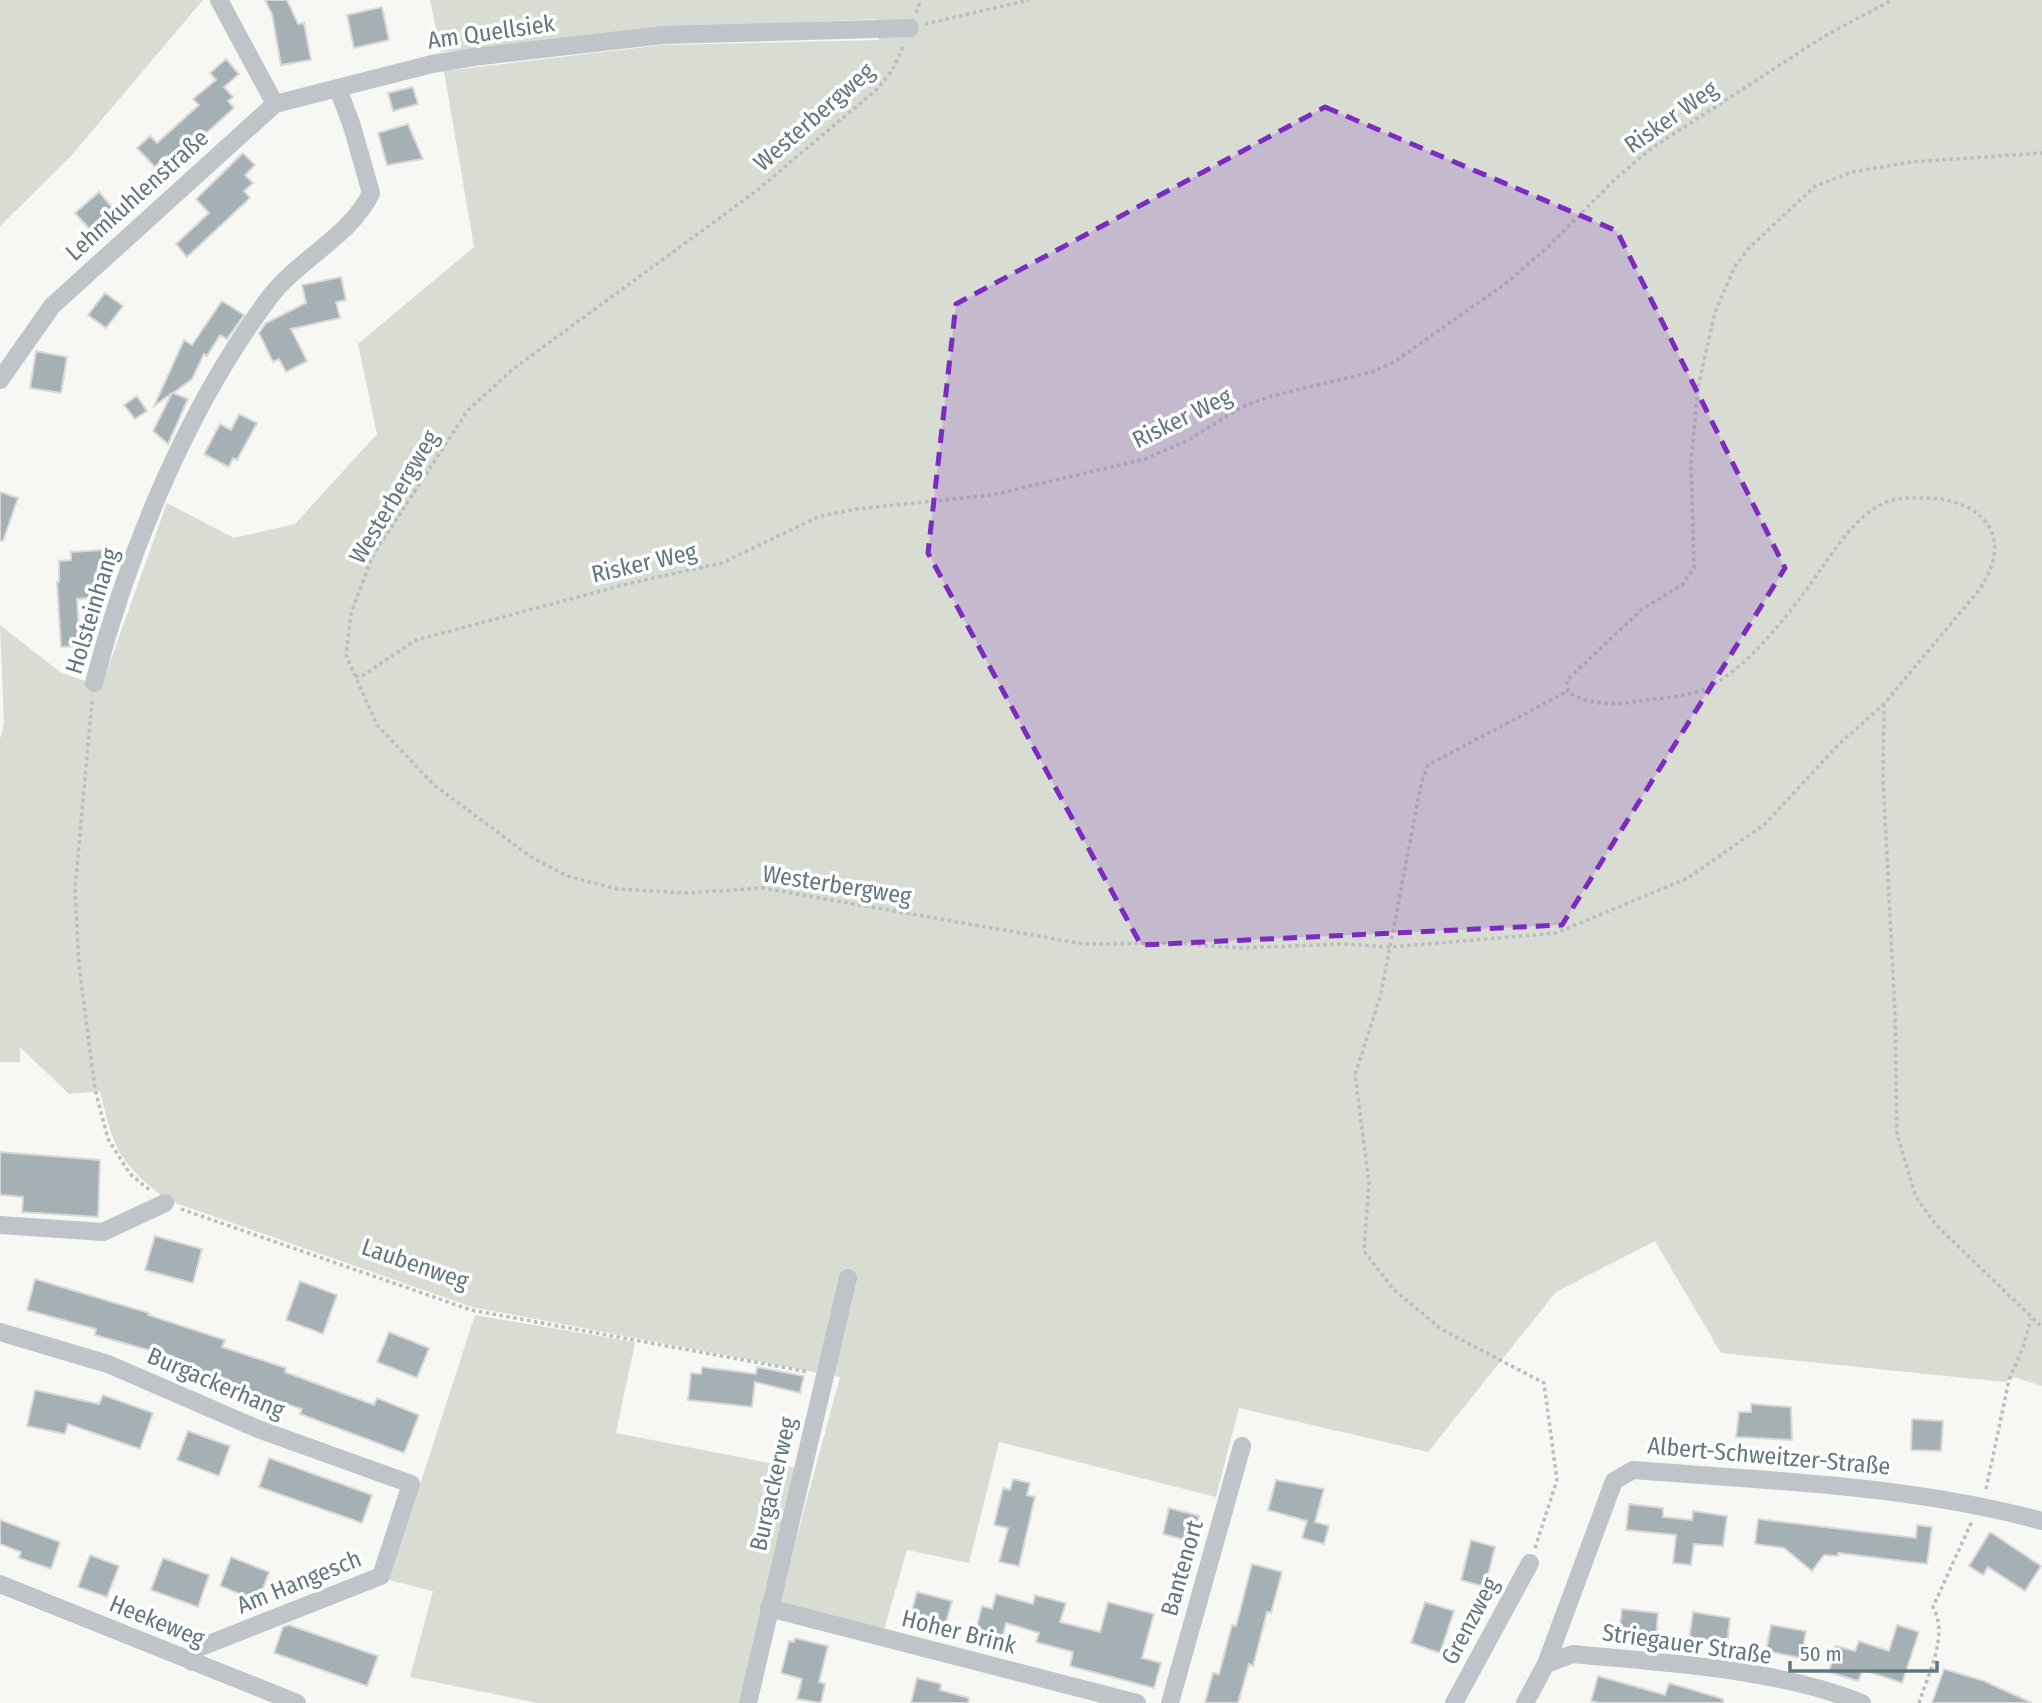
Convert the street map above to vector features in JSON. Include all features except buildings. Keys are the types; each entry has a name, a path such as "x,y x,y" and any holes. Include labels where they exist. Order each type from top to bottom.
{"street":[{"path":"219,0 275,104"},
{"name":"Am Quellsiek","path":"338,89 432,64 474,57 663,35 910,28"},
{"name":"Lehmkuhlenstraße","path":"0,380 52,306 275,104 338,89"},
{"name":"Holsteinhang","path":"94,683 130,564 184,443 224,367 269,298 290,274 362,212 371,193 352,126 338,89"},
{"path":"0,1225 103,1232 165,1203"},
{"name":"Burgackerweg","path":"748,1703 848,1278"},
{"name":"Burgackerhang","path":"0,1332 107,1364 258,1429 411,1484"},
{"name":"Bantenort","path":"1170,1703 1242,1446"},
{"name":"Albert-Schweitzer-Straße","path":"1546,1664 1614,1481 1633,1469 1899,1492 1979,1504 2042,1521"},
{"name":"Am Hangesch","path":"192,1662 196,1649 381,1577 411,1484"},
{"name":"Grenzweg","path":"1454,1703 1530,1563"},
{"name":"Heekeweg","path":"0,1584 297,1703"},
{"name":"Hoher Brink","path":"769,1608 1137,1703"},
{"name":"Striegauer Straße","path":"1546,1664 1573,1654 1677,1665 1755,1675 1843,1695 1861,1703"},
{"path":"1525,1703 1546,1664"}],"path":[{"path":"910,28 1029,0"},
{"name":"Risker Weg","path":"355,676 362,676 416,640 627,584 722,563 820,516 857,509 992,495 1145,459 1186,441 1244,406 1272,396 1372,372 1394,362 1506,283 1548,247 1615,179 1652,148 1813,44 1892,0"},
{"name":"Westerbergweg","path":"910,28 892,71 876,90 755,192 513,369 468,410 373,555 351,614 346,655 377,725 433,784 531,857 568,876 617,889 688,893 762,888 1084,944 1172,943 1238,948 1345,944 1391,947 1556,933 1688,878 1765,824 1839,744 1884,704 1990,574 1996,556 1991,530 1974,508 1935,498 1884,502 1866,513 1765,641 1706,688 1618,705 1579,698 1568,691"},
{"path":"1530,1563 1557,1480 1544,1383 1441,1329 1393,1289 1364,1251 1369,1182 1355,1075 1381,994 1421,784 1428,765 1568,691 1567,680 1642,609 1682,585 1694,568 1691,462 1698,387 1715,312 1735,266 1749,248 1815,186 1852,172 1910,162 2042,153"},
{"name":"Holsteinhang","path":"94,683 75,890 79,965 95,1089 108,1139 115,1151 130,1174 165,1203"},
{"path":"1884,704 1883,779 1895,1013 1896,1134 1916,1198 1936,1224 2042,1327"},
{"name":"Laubenweg","path":"165,1203 471,1310 825,1375"},
{"path":"1919,1703 1939,1637 1940,1620 1933,1607 1984,1494 2009,1380 2024,1348 2031,1319"}],"highlighted area":[{"path":"1325,107 1617,231 1785,568 1562,925 1141,945 928,553 956,304"}],"shaded area":[{"path":"0,0 203,0 71,156 0,226"},
{"path":"430,0 2042,0 2042,1386 2014,1377 2005,1382 1721,1353 1655,1241 1556,1292 1428,1452 1239,1408 1216,1497 999,1442 969,1563 907,1550 883,1633 778,1606 840,1377 472,1307 167,1200 128,1165 121,1154 110,1128 100,1091 69,1094 20,1047 20,1062 0,1062 0,739 4,723 0,625 60,672 101,687 167,503 234,538 295,524 377,434 358,344 474,247 444,71 662,45 879,40 878,19 659,28 441,52"},
{"path":"475,1315 635,1342 616,1433 795,1468 742,1703 538,1703 410,1677 433,1591 389,1580"}]}
